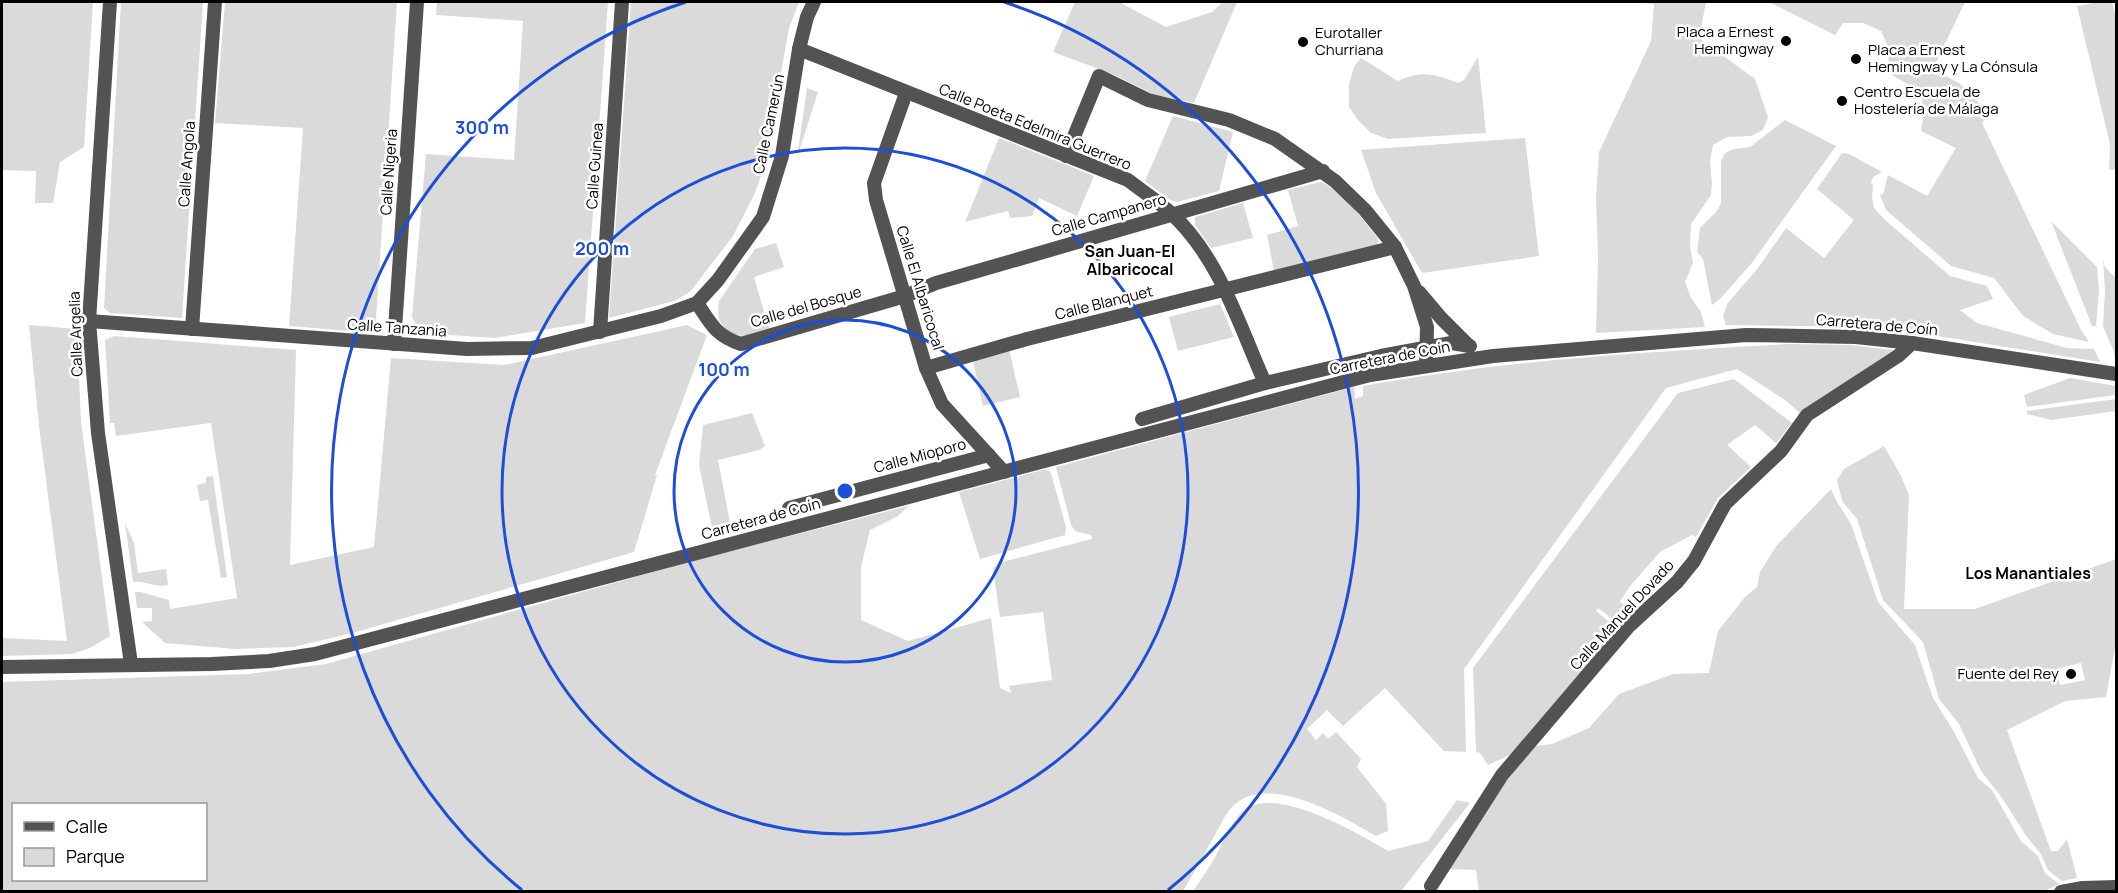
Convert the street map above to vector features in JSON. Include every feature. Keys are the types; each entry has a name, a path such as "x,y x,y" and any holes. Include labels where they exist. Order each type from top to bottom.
{"street":[{"name":"Calle Argelia","path":"110,2 89,321 98,433 131,664"},
{"name":"Calle Angola","path":"192,329 214,2"},
{"name":"Calle Nigeria","path":"394,344 417,2"},
{"name":"Calle Guinea","path":"600,332 622,2"},
{"name":"Calle Camerún","path":"697,303 718,280 763,217 782,156 799,49 807,17 814,2"},
{"name":"Calle Poeta Edelmira Guerrero","path":"799,49 1128,180 1172,214 1204,251 1225,290 1265,384"},
{"path":"1066,156 1099,76 1148,100 1229,120 1275,139 1323,171 1365,210 1395,247 1414,286 1427,327 1426,366"},
{"name":"Calle El Albaricocal","path":"906,93 874,183 876,200 926,368 942,404 1005,472"},
{"name":"Calle Campanero","path":"905,296 936,283 1323,171"},
{"name":"Calle Blanquet","path":"926,368 1027,339 1395,247"},
{"path":"1414,286 1441,318 1470,346 1493,356"},
{"name":"Calle del Bosque","path":"697,303 714,329 727,339 741,344 905,296"},
{"name":"Calle Tanzania","path":"89,321 467,350 532,348 679,311 697,303"},
{"name":"Carretera de Coín","path":"2,667 235,663 315,654 1370,375 1493,356 1746,335 1856,337 2115,373"},
{"name":"Carretera de Coín","path":"1142,419 1265,384 1381,356 1451,343 1470,346"},
{"name":"Calle Manuel Dovado","path":"1431,886 1502,775 1629,627 1677,582 1688,568 1725,504 1781,452 1807,415 1898,356 1912,343"},
{"name":"Calle Mioporo","path":"789,508 989,455"},
{"path":"2061,891 2116,887"}],"green space":[{"path":"2,2 93,2 84,147 60,162 53,203 35,203 36,171 2,170"},
{"path":"121,2 203,2 182,318 110,313 104,308"},
{"path":"225,2 397,2 375,333 289,326 303,128 215,123"},
{"path":"437,2 608,2 585,323 495,338 420,333 412,317 426,154 514,160 523,21 436,15"},
{"path":"631,2 799,2 789,28 764,168 754,195 733,236 690,292 674,301 609,318"},
{"path":"1075,2 1119,2 1166,27 1212,12 1223,2 1237,2 1194,103 1155,95 1115,75 1053,52"},
{"path":"1634,2 1706,2 1699,38 1755,79 1768,117 1763,130 1751,136 1727,137 1713,145 1710,161 1711,195 1691,224 1690,247 1693,263 1685,282 1691,298 1701,312 1705,327 1596,333 1598,257 1596,198 1599,152 1651,41 1654,4"},
{"path":"1769,2 1965,2 1933,69 1959,83 1990,114 1982,123 2081,330 2089,342 2053,334 2023,316 1994,278 1951,266 1886,210 1880,195 1883,194 1888,175 1927,196 1956,148 1921,131 1924,111 1920,91 1890,74 1887,44 1881,31 1863,23 1843,23 1835,35"},
{"path":"2091,2 2112,2 2116,18 2116,169 2109,170 2110,144 2077,6"},
{"path":"1478,57 1486,133 1388,139 1371,133 1349,107 1349,84 1354,67 1361,58 1398,81 1414,75 1428,74 1458,83 1464,80"},
{"path":"807,88 818,92 797,158"},
{"path":"1173,116 1233,132 1219,191 1177,202 1170,200 1145,181"},
{"path":"1785,120 1836,146 1751,264 1712,305 1703,259 1697,252 1700,228 1716,212 1721,203 1721,161 1725,153 1750,147"},
{"path":"999,138 1094,176 1077,216 1039,198 1032,216 1010,218 1008,211 965,222"},
{"path":"1525,138 1539,256 1422,273 1376,193 1361,150"},
{"path":"1842,153 1849,154 1882,172 1873,177 1871,183 1874,208 1884,219 1950,276 1987,286 1993,299 1960,310 1977,323 2067,348 2094,349 2100,362 1882,327 1726,325 1723,316 1727,304 1758,268 1786,228 1824,258 1854,220 1817,189"},
{"path":"1320,182 1336,191 1352,206 1378,239 1376,246 1274,271 1267,235 1298,226 1288,190"},
{"path":"1243,203 1253,238 1211,248 1195,225 1195,217"},
{"path":"2051,221 2097,267 2099,290 2096,326 2092,326"},
{"path":"776,243 784,267 754,277 769,329 744,336 728,331 719,319 719,301 755,249"},
{"path":"2103,259 2105,267 2116,278 2115,360 2103,326 2105,290"},
{"path":"1220,304 1234,337 1178,351 1169,317"},
{"path":"29,325 77,329 81,422 110,636 90,648 72,654 2,656 2,638 67,641 39,426"},
{"path":"687,325 707,335 655,475 657,475 634,552 356,632 294,647 235,649 165,643 142,622 152,621 152,608 137,608 135,592 169,600 170,609 237,598 211,423 116,436 114,423 110,423 105,340 114,336 296,350 290,565 374,547 391,358 504,365"},
{"path":"1788,344 1850,345 1894,350 1896,353 1825,395 1800,413 1785,400 1737,369 1666,388 1464,669 1466,752 1444,751 1385,688 1343,726 1327,710 1307,729 1316,740 1323,733 1328,739 1336,732 1361,759 1357,767 1386,804 1388,831 1376,836 1344,818 1304,801 1284,795 1264,794 1247,797 1228,812 1183,891 2,891 2,682 249,674 326,664 696,560 908,506 898,516 870,530 861,567 861,620 908,641 991,618 1000,688 1011,693 1009,686 1052,680 1043,612 1000,617 993,569 998,563 1092,539 1091,535 1075,531 1071,525 1056,467 1354,387 1355,399 1363,396 1363,386 1416,377 1522,363"},
{"path":"1009,349 1020,397 983,406 973,361"},
{"path":"2070,378 2116,386 2116,395 2027,407 2024,395"},
{"path":"1734,379 1792,423 1776,443 1755,425 1727,445 1751,467 1718,498 1696,537 1692,535 1660,552 1631,585 1620,601 1634,614 1622,626 1598,608 1596,611 1618,629 1512,754 1488,765 1480,753 1476,752 1473,668 1678,393"},
{"path":"2116,399 2116,411 2051,420 2027,414 2027,411"},
{"path":"752,413 765,446 759,450 718,460 731,528 713,533 699,465 703,425"},
{"path":"1884,446 1901,476 1909,495 1904,609 1975,609 2116,559 2116,642 2106,697 2065,701 2007,730 2051,851 2058,851 2067,839 2077,878 2062,881 2048,870 2041,854 1981,771 1959,724 1939,699 1923,642 1883,600 1857,519 1842,501 1837,480 1844,469","holes":["2081,663 2085,680 2060,685 2056,669"]},
{"path":"1046,469 1051,473 1066,527 1065,535 980,559 959,492"},
{"path":"213,476 227,577 221,578 208,500 200,501 197,485 206,483 206,477"},
{"path":"1831,489 1851,524 1878,602 1915,645 1933,698 1978,778 1992,790 2021,841 2038,856 2045,873 2059,884 2043,892 1479,892 1476,870 1449,869 1488,805 1534,746 1552,744 1589,728 1619,694 1673,674 1709,673 1718,631 1745,597 1757,587 1760,572 1777,545"},
{"path":"125,523 134,543 138,573 166,569 168,585 158,586 133,582"},
{"path":"1457,800 1470,803 1401,891 1193,891 1237,818 1255,805 1273,803 1293,806 1337,823 1388,851 1428,841"}],"place":[{"name":"Placa a Ernest Hemingway","path":"1786,41"},
{"name":"Eurotaller Churriana","path":"1303,42"},
{"name":"Placa a Ernest Hemingway y La Cónsula","path":"1856,59"},
{"name":"Centro Escuela de Hostelería de Málaga","path":"1842,101"},
{"name":"Fuente del Rey","path":"2071,674"}],"district":[{"name":"San Juan-El Albaricocal","path":"1130,260"},
{"name":"Los Manantiales","path":"2028,573"}]}
